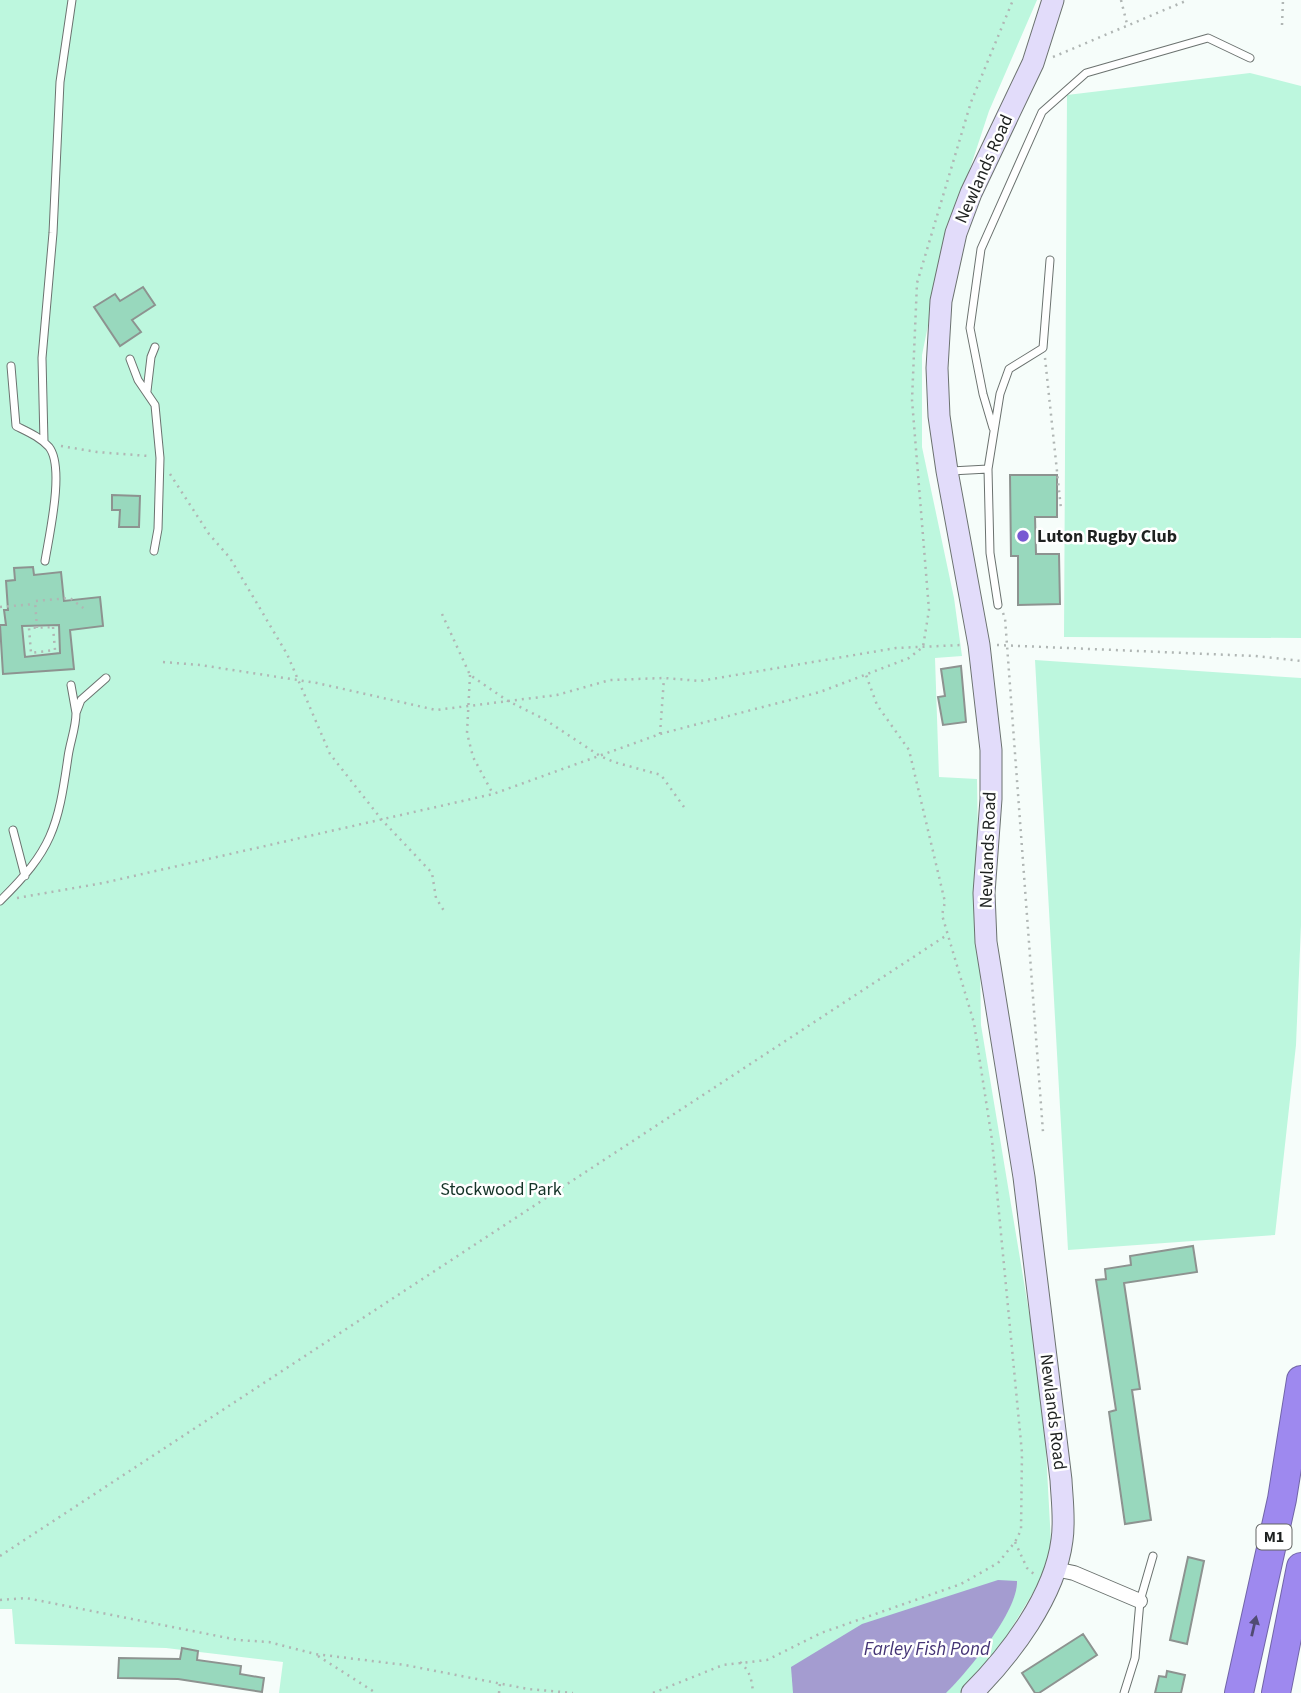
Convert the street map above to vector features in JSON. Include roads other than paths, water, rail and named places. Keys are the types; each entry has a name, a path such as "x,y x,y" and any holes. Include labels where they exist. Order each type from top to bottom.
{"highway":[{"name":"M1","path":"1239,1693 1282,1499 1301,1380"},
{"name":"M1","path":"1276,1693 1301,1567"}],"main road":[{"name":"Newlands Road","path":"972,1693 1021,1633 1051,1578 1059,1556 1063,1522 1061,1480 1024,1177 986,942 984,893 991,799 991,750 979,645 939,416 937,368 942,301 956,233 971,193 1032,63 1053,0"}],"street":[{"path":"1051,1578 1074,1573 1140,1601"}],"lane":[{"path":"44,442 42,358 53,233 60,82 72,0"},
{"path":"993,428 983,394 970,328 981,249 1042,112 1086,73 1208,38 1250,58"},
{"path":"998,605 990,554 988,469 993,428 1000,394 1009,369 1043,348 1050,260"},
{"path":"147,392 151,357 155,347"},
{"path":"130,359 138,380 155,405 160,458 158,529 154,551"},
{"path":"11,366 16,426 51,449 57,486 44,561"},
{"path":"947,471 988,469"},
{"path":"0,901 25,876 46,848 58,818 76,713 82,700 106,678"},
{"path":"71,685 76,713"},
{"path":"13,830 25,876"},
{"path":"1124,1693 1135,1658 1140,1601 1153,1556"}],"water":[{"name":"Farley Fish Pond","path":"998,1580 1017,1581 1009,1608 990,1640 967,1671 946,1693 793,1693 791,1667 862,1624"}],"place":[{"name":"Luton Rugby Club","path":"1023,536"}],"park label":[{"name":"Stockwood Park","path":"501,1189"}]}
